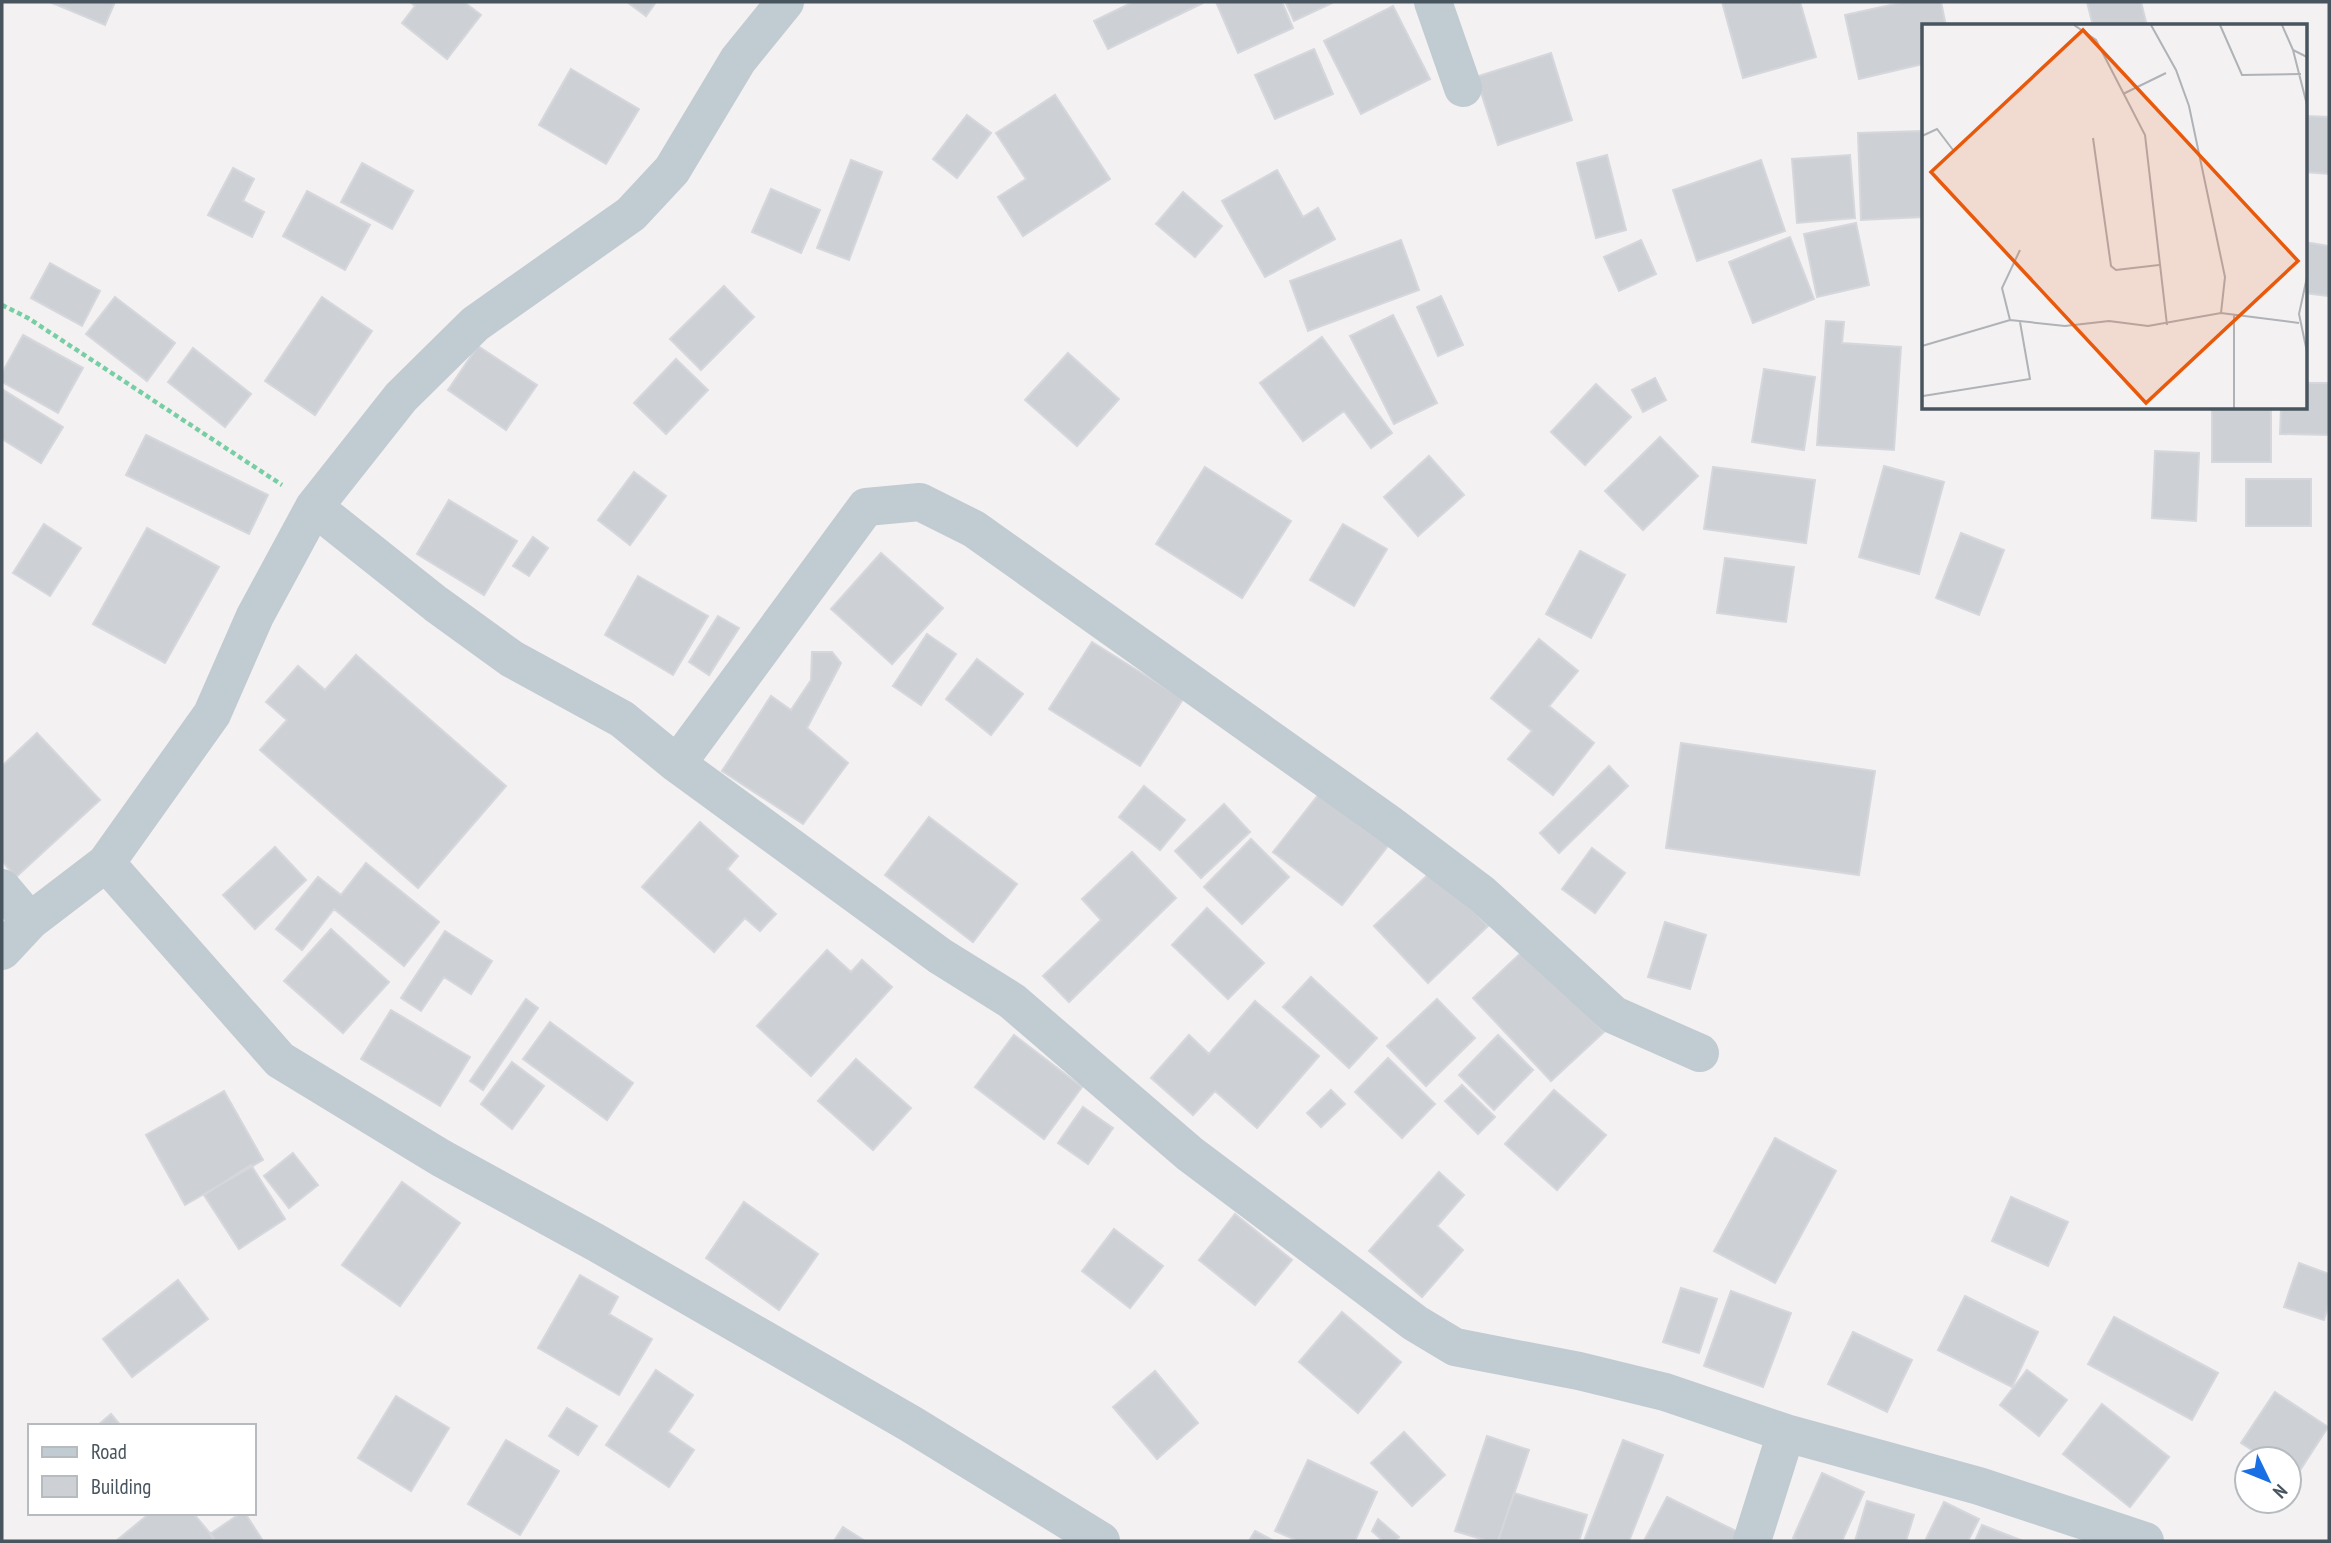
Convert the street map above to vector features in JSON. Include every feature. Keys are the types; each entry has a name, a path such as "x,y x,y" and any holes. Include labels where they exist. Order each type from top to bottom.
{"street":[{"path":"2,951 30,921 106,863 212,714 255,616 314,507 401,397 475,324 631,214 672,170 738,61 785,2"},
{"path":"1433,2 1463,88"},
{"path":"677,764 866,507 920,502 974,529 1388,823 1482,894 1614,1015 1700,1054"},
{"path":"314,507 436,604 512,659 622,719 677,764 940,956 1012,1001 1190,1154 1415,1323 1455,1347 1579,1371 1665,1392 1786,1433 1979,1486 2145,1541"},
{"path":"106,863 280,1060 441,1158 595,1242 911,1424 1101,1541"},
{"path":"2,888 30,921"},
{"path":"1752,1541 1786,1433"}],"path":[{"path":"2,305 29,318 314,507"}],"building":[{"path":"50,2 115,2 105,25"},
{"path":"410,2 464,2 481,15 447,59 402,23 415,6"},
{"path":"627,2 656,2 646,16"},
{"path":"1133,2 1203,3 1108,49 1094,21"},
{"path":"1216,2 1282,2 1293,28 1238,53"},
{"path":"1334,2 1294,21 1286,3"},
{"path":"1722,2 1800,2 1816,57 1743,78"},
{"path":"1904,2 1941,2 1946,24 1922,24 1922,64 1859,79 1845,15"},
{"path":"2087,2 2141,2 2146,24 2092,24"},
{"path":"1393,6 1430,79 1361,114 1324,41"},
{"path":"1314,49 1333,94 1275,119 1255,75"},
{"path":"1551,53 1572,120 1498,145 1476,77"},
{"path":"571,69 639,109 606,164 539,125"},
{"path":"1055,95 1110,179 1023,236 998,197 1026,179 996,133"},
{"path":"967,115 991,133 957,178 933,159"},
{"path":"2306,116 2329,117 2329,174 2306,172"},
{"path":"1922,131 1922,217 1861,220 1858,133"},
{"path":"1607,155 1626,230 1596,238 1577,163"},
{"path":"1850,155 1855,218 1797,223 1792,159"},
{"path":"851,160 882,172 849,260 817,248"},
{"path":"1761,160 1785,231 1697,261 1673,190"},
{"path":"362,163 413,191 392,229 341,202"},
{"path":"233,168 254,179 243,201 264,212 252,237 208,215"},
{"path":"1277,170 1303,217 1318,208 1335,239 1265,277 1222,201"},
{"path":"771,189 820,210 801,253 752,232"},
{"path":"307,191 370,225 345,270 283,236"},
{"path":"1183,192 1222,226 1195,257 1156,224"},
{"path":"1856,223 1869,285 1817,297 1804,234"},
{"path":"1790,237 1814,299 1753,323 1729,262"},
{"path":"1401,240 1419,290 1308,331 1290,281"},
{"path":"1641,240 1656,274 1619,291 1604,257"},
{"path":"2306,242 2329,246 2329,296 2306,293"},
{"path":"50,263 100,291 82,326 31,298"},
{"path":"724,286 754,317 701,370 670,339"},
{"path":"1441,296 1463,345 1438,356 1417,307"},
{"path":"115,297 175,343 147,381 86,334"},
{"path":"322,297 372,331 315,415 265,381"},
{"path":"1393,315 1437,403 1394,424 1350,336"},
{"path":"1826,321 1844,322 1842,343 1901,347 1894,450 1817,445"},
{"path":"23,335 83,368 58,413 2,382 2,373"},
{"path":"1322,337 1392,433 1371,448 1344,411 1303,441 1260,383"},
{"path":"478,346 537,385 506,430 448,390"},
{"path":"193,348 251,394 225,427 168,382"},
{"path":"1068,353 1119,399 1077,446 1025,400"},
{"path":"676,359 708,390 666,434 634,403"},
{"path":"1764,369 1815,377 1804,450 1752,442"},
{"path":"1655,378 1666,400 1643,412 1632,390"},
{"path":"2306,383 2329,383 2329,435 2280,434 2281,410 2306,410"},
{"path":"1596,384 1631,417 1585,465 1551,432"},
{"path":"2,389 63,427 41,463 2,439"},
{"path":"2212,410 2271,410 2271,462 2212,462"},
{"path":"146,435 268,495 249,534 126,475"},
{"path":"1660,437 1698,476 1643,530 1605,491"},
{"path":"2155,451 2199,453 2196,521 2152,518"},
{"path":"1429,456 1464,495 1418,536 1384,497"},
{"path":"1884,466 1944,482 1919,574 1859,557"},
{"path":"1205,467 1291,521 1242,598 1156,544"},
{"path":"1713,467 1815,480 1806,543 1704,529"},
{"path":"634,472 666,496 630,545 598,520"},
{"path":"2246,479 2311,479 2311,526 2246,526"},
{"path":"449,500 517,541 484,595 417,554"},
{"path":"44,524 81,548 50,596 13,573"},
{"path":"1343,524 1387,549 1354,606 1310,580"},
{"path":"147,528 219,567 165,663 93,624"},
{"path":"1961,533 2004,550 1979,615 1936,598"},
{"path":"533,537 548,548 529,576 513,566"},
{"path":"1580,551 1625,575 1591,638 1546,614"},
{"path":"881,553 943,608 892,664 831,609"},
{"path":"1725,558 1794,567 1786,622 1717,613"},
{"path":"638,576 708,616 673,675 605,635"},
{"path":"718,616 739,628 709,675 689,662"},
{"path":"927,634 956,654 921,705 893,686"},
{"path":"1539,639 1578,671 1549,706 1594,743 1553,795 1508,759 1532,731 1491,698"},
{"path":"1092,642 1183,699 1140,766 1049,709"},
{"path":"812,652 832,652 841,663 807,728 848,763 803,824 722,771 771,696 791,710 811,680"},
{"path":"356,655 506,786 418,888 260,750 287,720 266,702 298,666 325,690"},
{"path":"977,659 1023,694 991,735 946,699"},
{"path":"37,733 100,800 16,877 2,861 2,766"},
{"path":"1681,743 1875,771 1859,875 1666,848"},
{"path":"1609,766 1628,786 1559,853 1540,833"},
{"path":"1327,784 1395,837 1342,905 1273,852"},
{"path":"1144,786 1185,820 1160,850 1119,817"},
{"path":"1224,804 1250,832 1201,878 1175,851"},
{"path":"929,817 1017,884 973,942 885,875"},
{"path":"700,822 738,856 727,869 776,914 760,931 745,918 714,952 642,887"},
{"path":"1251,839 1289,877 1242,924 1204,887"},
{"path":"275,847 306,880 255,929 223,895"},
{"path":"1592,848 1625,873 1595,913 1562,889"},
{"path":"1132,852 1176,898 1069,1002 1043,976 1101,920 1082,899"},
{"path":"366,863 439,922 404,966 334,909 302,950 276,929 318,877 341,895"},
{"path":"1434,869 1488,926 1428,983 1374,926"},
{"path":"1207,908 1264,963 1228,999 1172,945"},
{"path":"1665,922 1706,935 1690,989 1648,977"},
{"path":"331,929 389,982 343,1033 284,981"},
{"path":"445,931 492,961 471,994 444,977 421,1011 401,998"},
{"path":"1526,948 1604,1032 1551,1081 1473,998"},
{"path":"827,950 851,972 862,960 892,987 811,1076 757,1026"},
{"path":"1311,977 1377,1038 1349,1068 1283,1007"},
{"path":"526,999 538,1008 483,1090 470,1081"},
{"path":"1437,999 1475,1038 1426,1086 1387,1046"},
{"path":"1255,1001 1319,1056 1257,1128 1215,1091 1193,1115 1151,1078 1189,1035 1209,1054"},
{"path":"391,1010 470,1057 440,1106 361,1059"},
{"path":"550,1022 633,1083 607,1120 523,1059"},
{"path":"1014,1035 1082,1087 1044,1139 975,1087"},
{"path":"1498,1035 1533,1070 1494,1110 1459,1075"},
{"path":"1388,1058 1435,1104 1402,1138 1355,1092"},
{"path":"856,1059 911,1108 873,1150 818,1101"},
{"path":"512,1062 544,1086 512,1129 481,1104"},
{"path":"1462,1085 1495,1117 1478,1134 1445,1101"},
{"path":"1331,1090 1345,1104 1321,1127 1307,1113"},
{"path":"1554,1090 1606,1135 1557,1190 1505,1144"},
{"path":"224,1091 263,1160 185,1205 146,1135"},
{"path":"1083,1107 1113,1128 1088,1164 1058,1143"},
{"path":"1775,1138 1836,1171 1775,1283 1714,1251"},
{"path":"293,1153 318,1185 289,1208 264,1176"},
{"path":"251,1165 285,1219 239,1249 204,1195"},
{"path":"1439,1172 1464,1195 1437,1226 1463,1250 1422,1297 1369,1251"},
{"path":"402,1182 460,1223 400,1306 342,1265"},
{"path":"2011,1197 2068,1222 2048,1266 1992,1241"},
{"path":"744,1202 818,1254 779,1310 706,1258"},
{"path":"1235,1214 1292,1260 1255,1305 1199,1260"},
{"path":"1114,1229 1163,1266 1130,1308 1082,1271"},
{"path":"2299,1263 2329,1274 2329,1304 2324,1320 2284,1307"},
{"path":"580,1275 618,1297 609,1314 652,1339 619,1395 538,1348"},
{"path":"178,1280 208,1319 132,1377 103,1339"},
{"path":"1681,1288 1717,1299 1699,1353 1663,1342"},
{"path":"1731,1291 1791,1313 1763,1387 1704,1366"},
{"path":"1965,1296 2038,1332 2012,1387 1938,1350"},
{"path":"1342,1312 1401,1362 1358,1413 1299,1362"},
{"path":"2114,1317 2218,1373 2192,1420 2088,1364"},
{"path":"1853,1332 1912,1360 1887,1412 1828,1384"},
{"path":"656,1370 693,1395 668,1432 694,1450 669,1487 606,1445"},
{"path":"2027,1370 2067,1400 2039,1436 2000,1405"},
{"path":"1155,1371 1198,1423 1157,1459 1113,1407"},
{"path":"2275,1392 2328,1427 2303,1466 2303,1445 2241,1443"},
{"path":"396,1396 449,1428 411,1491 358,1458"},
{"path":"2102,1404 2169,1457 2130,1507 2063,1454"},
{"path":"567,1408 597,1426 578,1455 549,1436"},
{"path":"111,1414 119,1424 99,1424"},
{"path":"1404,1432 1445,1475 1412,1506 1371,1463"},
{"path":"1487,1436 1529,1450 1498,1541 1488,1541 1455,1531"},
{"path":"506,1440 559,1471 520,1535 468,1504"},
{"path":"1623,1440 1663,1455 1629,1541 1584,1541"},
{"path":"1308,1460 1377,1492 1355,1541 1298,1541 1275,1531"},
{"path":"1822,1473 1864,1492 1842,1541 1799,1541 1793,1538"},
{"path":"1514,1493 1587,1515 1579,1541 1498,1541"},
{"path":"1667,1497 1742,1534 1739,1541 1644,1541"},
{"path":"1867,1501 1914,1515 1906,1541 1855,1541"},
{"path":"1944,1502 1979,1519 1968,1541 1925,1541"},
{"path":"148,1515 195,1515 214,1538 210,1541 116,1541"},
{"path":"238,1515 246,1515 263,1541 215,1541 210,1534"},
{"path":"1378,1519 1399,1537 1395,1541 1383,1541 1372,1531"},
{"path":"1982,1525 2023,1541 1975,1541"},
{"path":"843,1527 865,1541 834,1541"},
{"path":"1255,1531 1274,1541 1249,1541"}]}
